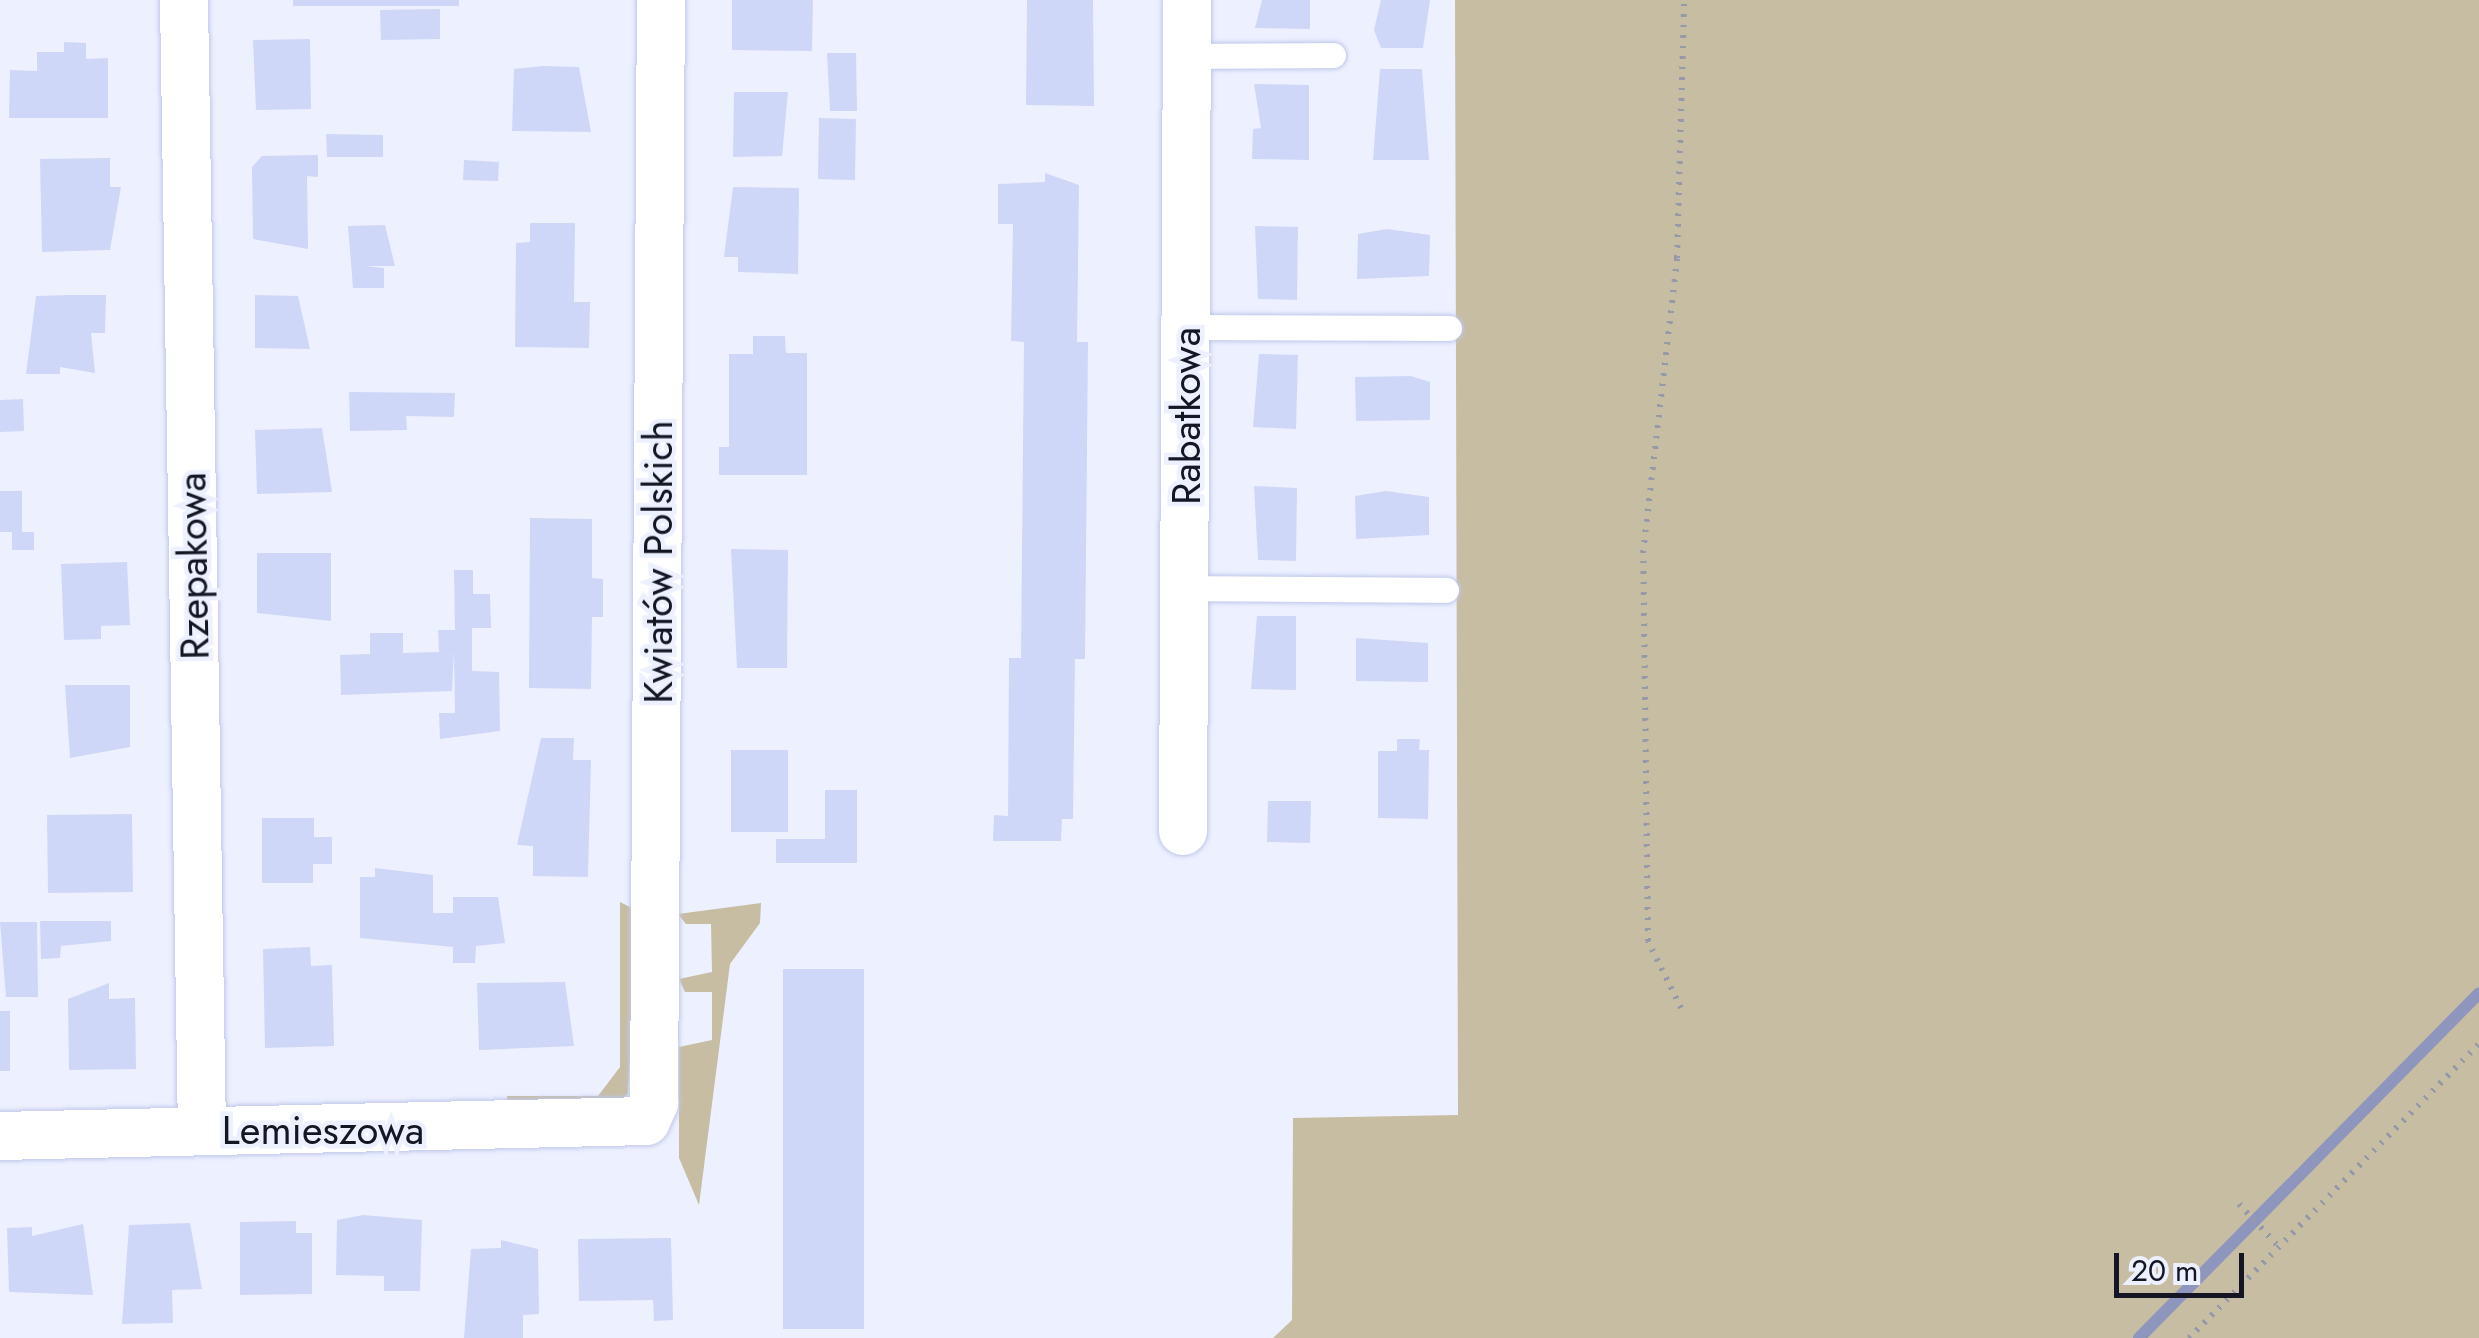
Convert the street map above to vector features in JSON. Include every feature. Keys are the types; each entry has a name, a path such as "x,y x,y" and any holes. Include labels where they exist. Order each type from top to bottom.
{"street":[{"name":"Rzepakowa","path":"184,0 202,1131"},
{"name":"Kwiatów Polskich","path":"646,1122 654,1102 661,0"},
{"name":"Rabatkowa","path":"1182,831 1187,0"},
{"name":"Lemieszowa","path":"0,1136 646,1122"}],"lane":[{"path":"1186,56 1332,55"},
{"path":"1186,327 1449,328"},
{"path":"1185,588 1446,590"}],"path":[{"path":"1681,1008 1648,940 1643,553 1677,258 1684,0"},
{"path":"2189,1338 2479,1044"},
{"path":"2239,1204 2278,1247"}],"shaded area":[{"path":"1455,0 2479,0 2479,1338 1273,1338 1292,1320 1293,1118 1458,1115"},
{"path":"620,902 638,911 628,1094 619,1103 508,1107 507,1096 598,1096 620,1067"},
{"path":"761,903 760,923 730,964 699,1205 679,1158 679,1047 712,1040 712,992 685,992 679,979 712,972 711,924 686,924 678,914"}],"building":[{"path":"293,0 459,0 459,6 293,6"},
{"path":"732,0 813,0 812,51 732,50"},
{"path":"1027,0 1093,0 1094,106 1026,105"},
{"path":"1262,0 1310,0 1310,29 1255,28"},
{"path":"1381,0 1430,0 1423,48 1381,48 1374,30"},
{"path":"440,9 440,39 381,40 380,10"},
{"path":"310,39 311,109 256,110 253,40"},
{"path":"64,42 86,43 86,59 108,58 108,118 9,118 10,70 37,71 37,52 64,52"},
{"path":"827,53 856,53 857,111 830,111"},
{"path":"579,67 591,132 512,131 514,69"},
{"path":"1380,69 1422,69 1429,160 1373,160"},
{"path":"1254,84 1309,85 1309,160 1252,159 1253,129 1261,128"},
{"path":"734,92 788,92 782,156 733,157"},
{"path":"819,118 856,119 855,180 818,179"},
{"path":"326,134 383,135 383,157 327,157"},
{"path":"318,155 318,177 307,176 308,249 253,239 252,167 262,156"},
{"path":"110,158 110,187 121,187 110,250 42,252 40,159"},
{"path":"464,160 499,162 498,181 463,180"},
{"path":"1045,173 1079,185 1077,342 1088,342 1085,659 1075,659 1073,819 1062,819 1061,841 993,841 994,815 1008,816 1009,658 1021,658 1024,342 1011,341 1013,224 998,224 998,184 1045,182"},
{"path":"733,187 799,188 798,274 738,272 738,257 724,257"},
{"path":"530,223 575,223 574,302 590,302 589,348 515,347 516,243 530,242"},
{"path":"385,225 395,266 365,266 384,268 384,288 353,288 348,226"},
{"path":"1255,226 1298,227 1297,300 1258,299"},
{"path":"1387,229 1430,235 1429,276 1357,279 1358,234"},
{"path":"106,295 105,333 91,333 95,373 60,367 60,374 26,374 36,296"},
{"path":"255,295 298,296 310,349 255,348"},
{"path":"753,336 785,336 786,353 807,353 807,475 719,475 719,447 729,447 729,354 753,354"},
{"path":"1259,354 1298,355 1296,429 1253,427"},
{"path":"1411,376 1430,382 1430,420 1356,421 1355,377"},
{"path":"349,392 455,393 454,417 406,416 407,430 350,431"},
{"path":"23,399 24,431 0,432 0,400"},
{"path":"322,428 332,492 257,494 255,430"},
{"path":"1254,486 1297,488 1296,561 1258,560"},
{"path":"0,491 22,491 22,532 34,532 34,550 12,550 12,532 0,532"},
{"path":"1386,491 1429,497 1429,535 1356,539 1355,496"},
{"path":"530,518 592,519 592,578 603,579 603,617 592,617 591,689 529,688"},
{"path":"731,549 788,550 787,668 737,668"},
{"path":"257,553 331,553 331,621 257,613"},
{"path":"127,562 130,625 101,626 101,639 64,640 61,564"},
{"path":"454,570 473,570 473,594 490,594 491,628 472,628 472,671 499,672 500,731 440,739 439,713 455,713 454,651 452,691 341,695 340,655 370,654 370,633 403,633 403,653 439,652 438,630 455,630"},
{"path":"1257,616 1296,616 1296,690 1251,689"},
{"path":"1356,638 1428,643 1428,682 1356,681"},
{"path":"65,685 130,685 130,747 70,758"},
{"path":"541,738 574,738 573,760 591,760 588,877 533,876 533,846 517,845"},
{"path":"1397,739 1420,739 1419,750 1429,750 1428,819 1378,818 1378,751 1397,751"},
{"path":"731,750 788,750 788,832 731,832"},
{"path":"825,790 857,790 857,863 776,863 776,839 825,839"},
{"path":"1268,801 1311,801 1310,843 1267,842"},
{"path":"132,814 133,892 48,893 47,815"},
{"path":"262,818 314,818 314,837 332,837 332,864 313,864 313,883 262,883"},
{"path":"375,868 433,875 433,913 453,913 453,897 498,897 505,943 476,946 475,963 453,963 453,947 360,938 360,877 375,877"},
{"path":"40,921 111,921 111,941 61,946 60,958 41,959"},
{"path":"0,922 37,922 38,997 6,997"},
{"path":"310,947 311,966 332,965 334,1046 265,1048 263,949"},
{"path":"783,969 864,969 864,1329 783,1329"},
{"path":"565,982 574,1046 479,1050 477,983"},
{"path":"109,983 109,999 135,998 136,1069 69,1070 68,999"},
{"path":"0,1011 10,1011 10,1071 0,1071"},
{"path":"363,1215 422,1220 420,1291 384,1291 384,1276 336,1275 337,1220"},
{"path":"296,1221 296,1233 312,1233 312,1294 240,1295 240,1222"},
{"path":"190,1223 202,1289 172,1290 173,1323 122,1324 129,1225"},
{"path":"83,1224 93,1295 9,1292 7,1228 32,1227 32,1236"},
{"path":"671,1238 673,1320 654,1321 653,1300 579,1301 578,1239"},
{"path":"501,1240 538,1249 539,1314 523,1315 523,1338 464,1338 471,1249 501,1248"}],"waterway":[{"path":"2139,1338 2479,993"}]}
